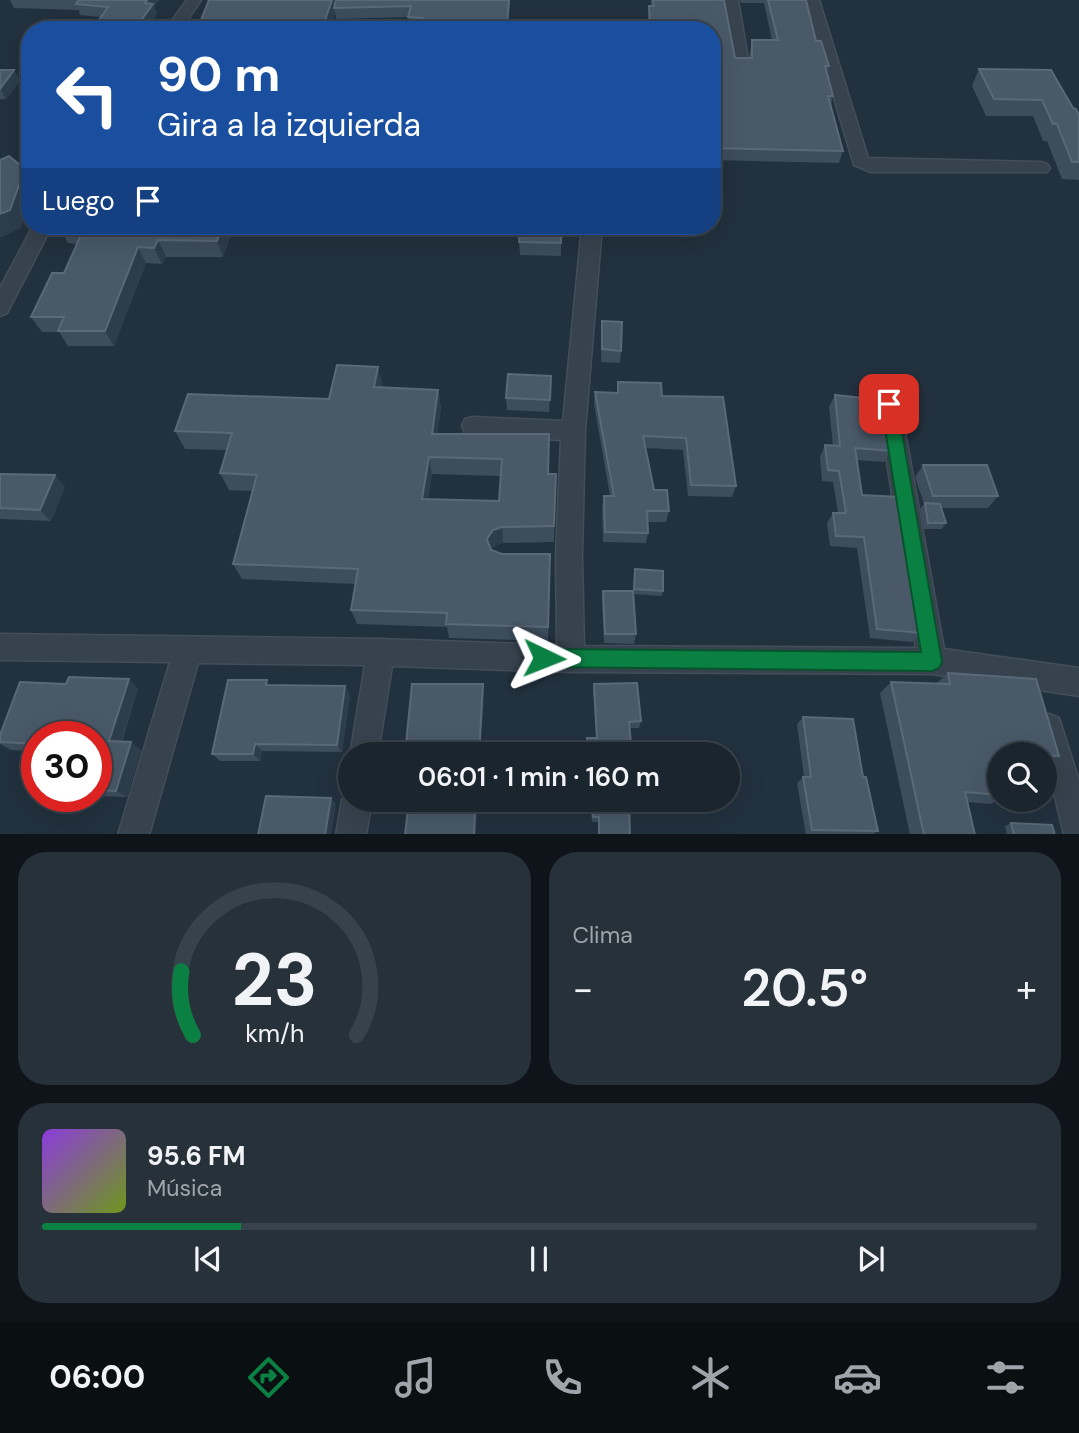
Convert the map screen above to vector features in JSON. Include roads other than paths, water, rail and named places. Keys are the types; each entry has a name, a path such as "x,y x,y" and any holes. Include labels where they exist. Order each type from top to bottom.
{"street":[{"path":"179,21 194,0"},
{"path":"731,0 741,65"},
{"path":"812,0 860,161 871,166 1041,168"},
{"path":"0,308 8,276 36,235"},
{"path":"571,659 569,556 573,431 591,235"},
{"path":"889,404 932,662"},
{"path":"472,426 573,431"},
{"path":"543,556 569,556"},
{"path":"0,647 381,652 571,659 932,662 1034,678 1079,681"},
{"path":"133,834 188,649"},
{"path":"366,742 381,652"},
{"path":"1034,678 1079,833"},
{"path":"351,834 355,812"}]}
